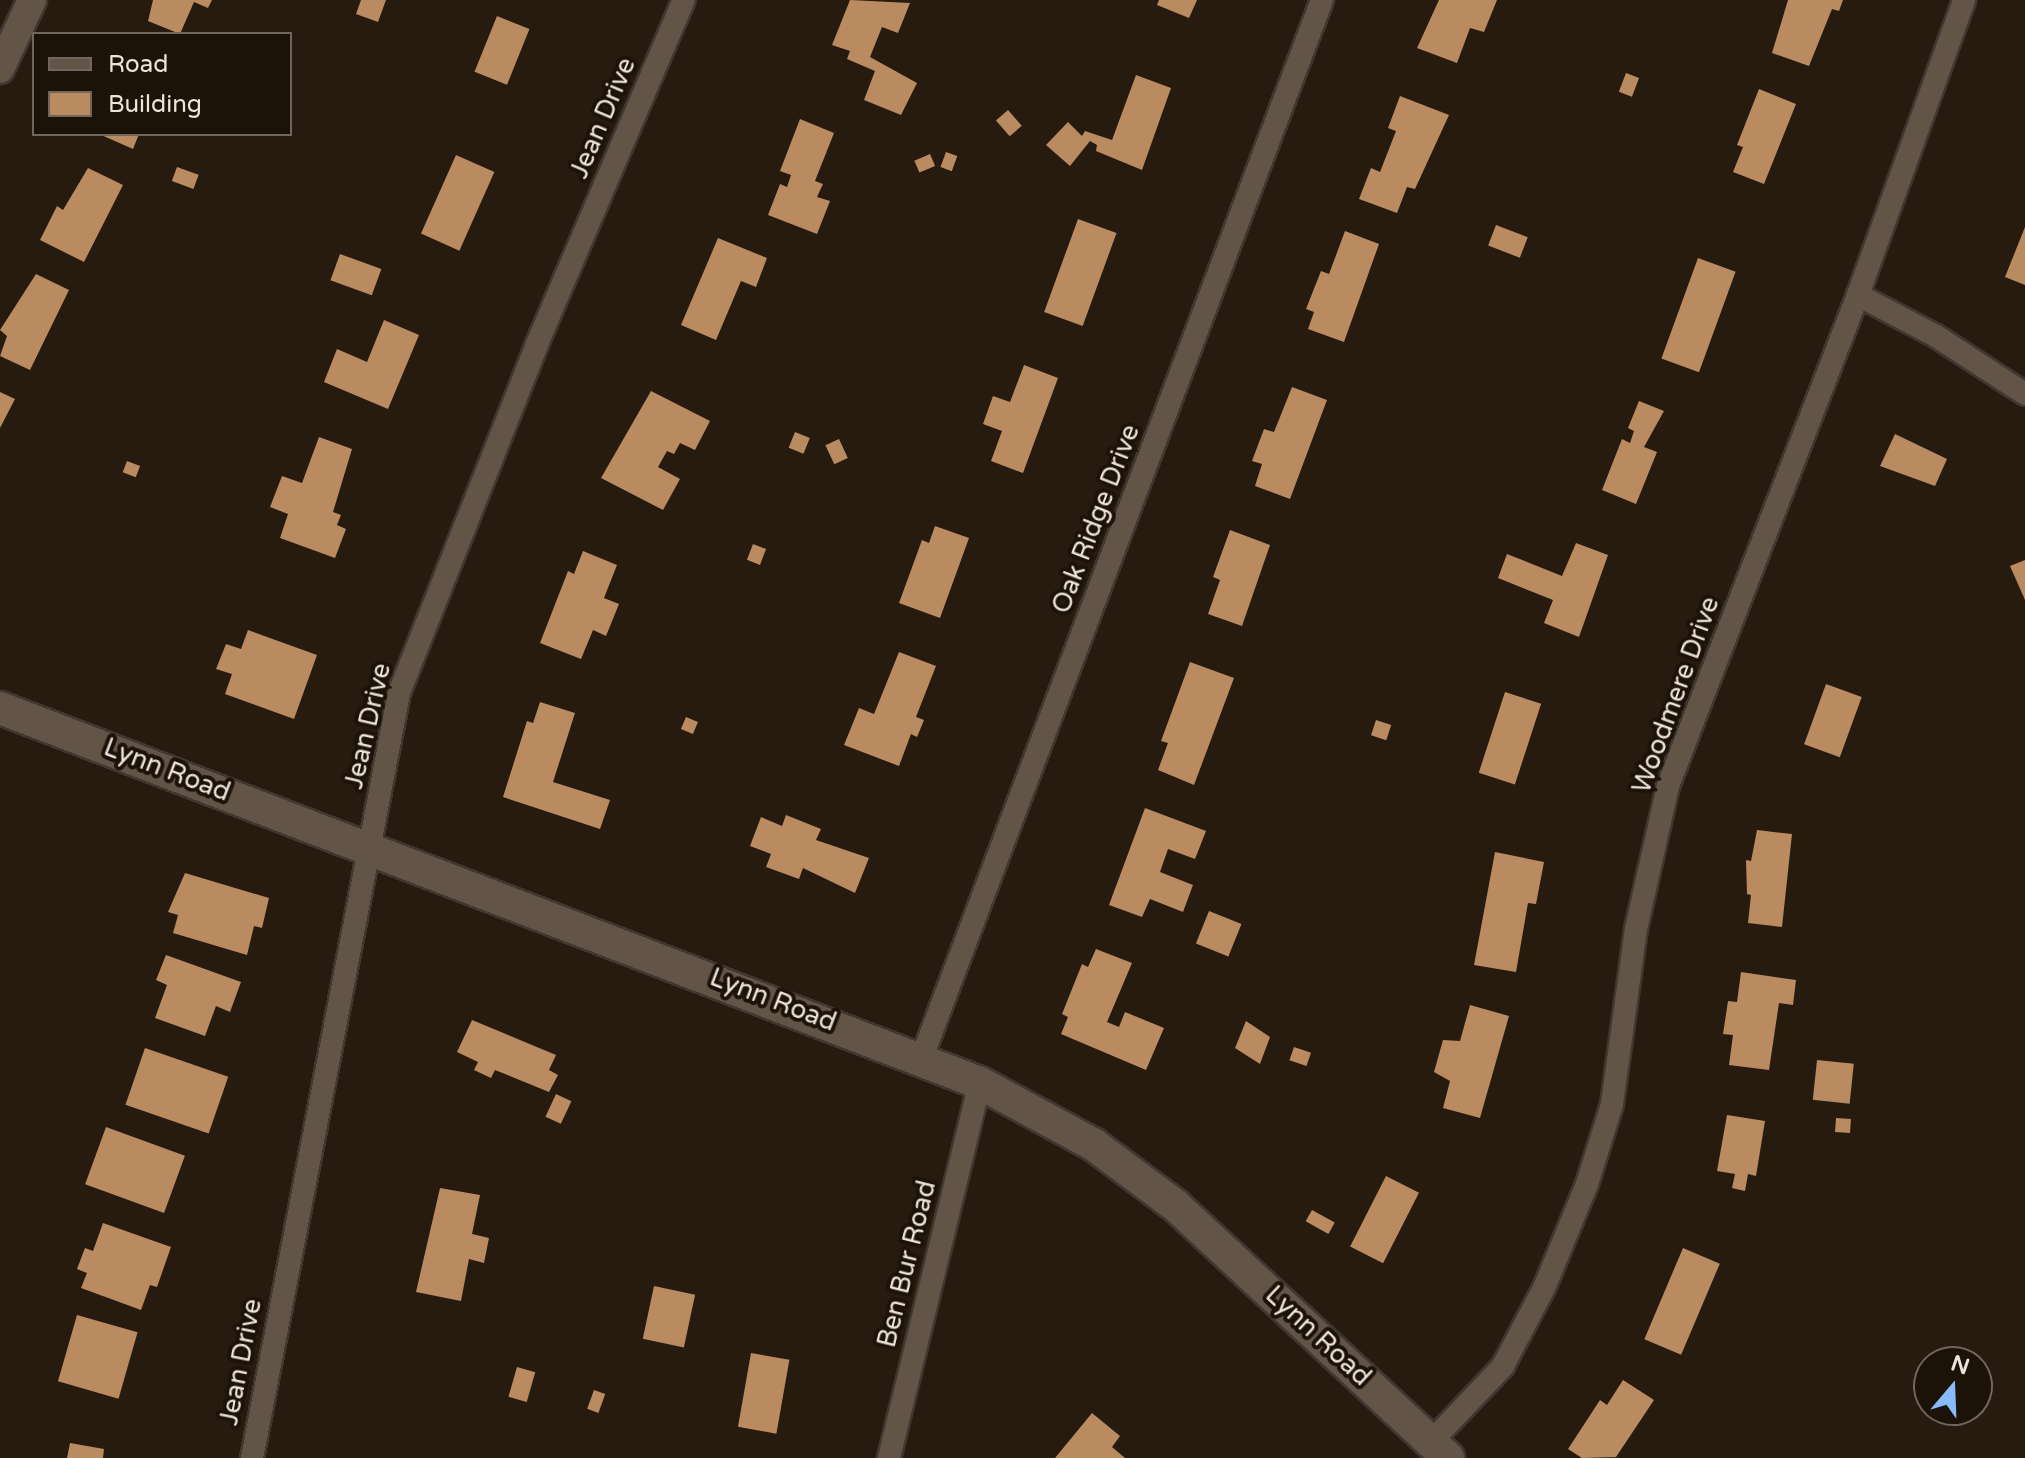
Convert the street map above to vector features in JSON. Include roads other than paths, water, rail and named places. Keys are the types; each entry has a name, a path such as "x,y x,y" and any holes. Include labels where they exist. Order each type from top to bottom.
{"main road":[{"name":"Lynn Road","path":"0,708 368,845 922,1057 980,1083 1094,1145 1176,1206 1440,1450"}],"street":[{"path":"0,69 32,0"},
{"name":"Jean Drive","path":"252,1458 399,693 537,344 684,0"},
{"name":"Oak Ridge Drive","path":"922,1057 1322,0"},
{"name":"Woodmere Drive","path":"1440,1450 1503,1366 1545,1286 1587,1184 1612,1104 1636,929 1668,786 1858,295 1964,0"},
{"path":"1858,295 1936,336 2025,394"},
{"name":"Ben Bur Road","path":"889,1458 980,1083"}]}
